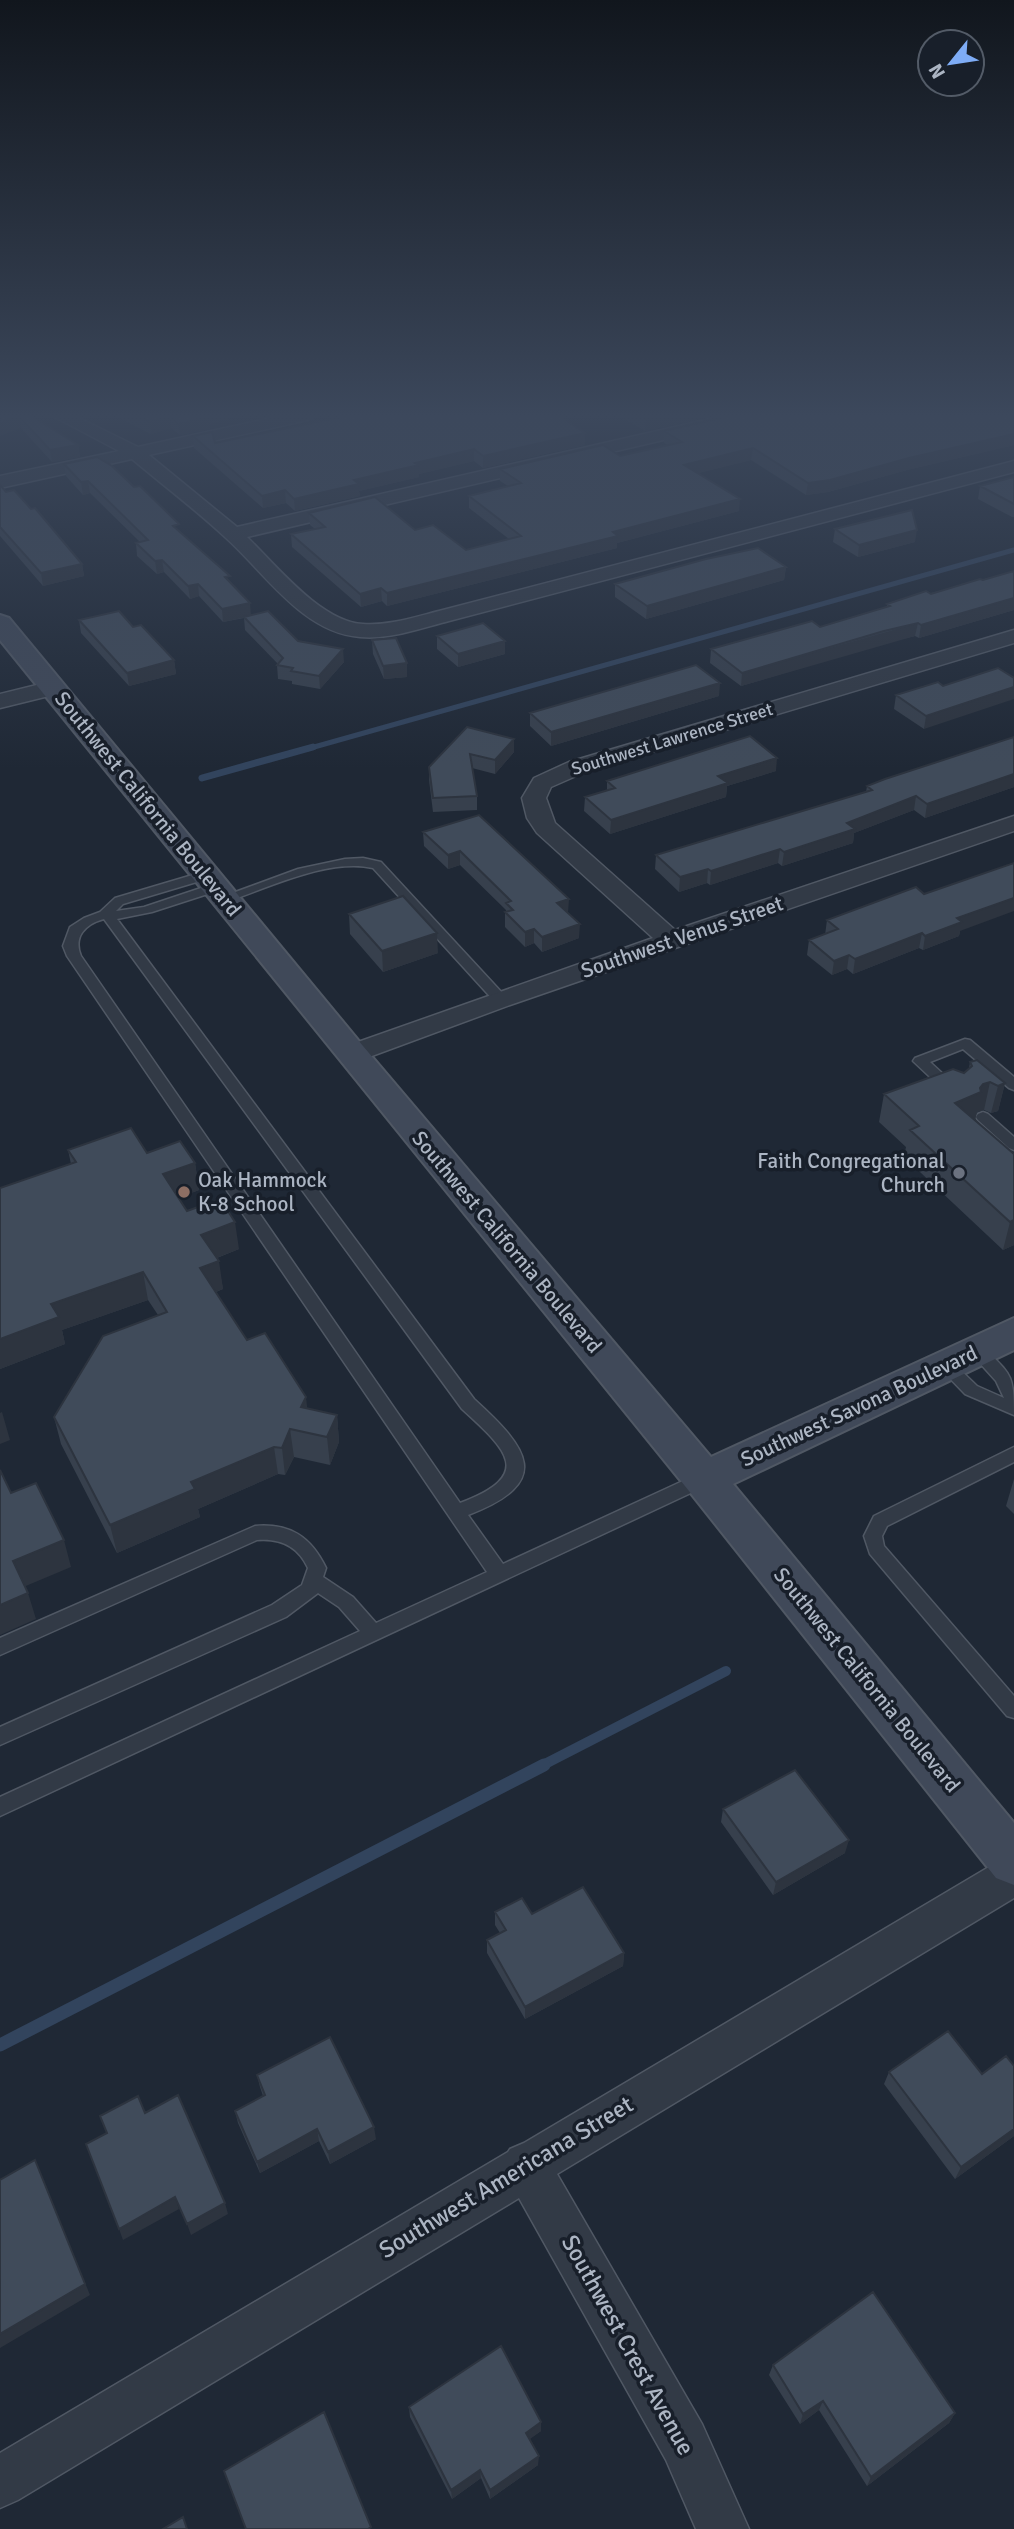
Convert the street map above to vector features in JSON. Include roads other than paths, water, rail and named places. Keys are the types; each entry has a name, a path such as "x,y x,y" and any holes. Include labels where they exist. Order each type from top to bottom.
{"street":[{"path":"233,534 237,533"},
{"path":"233,534 304,604 330,621 360,631 390,629 442,617 760,533"},
{"name":"Southwest California Boulevard","path":"0,623 351,1054 704,1479 1014,1861"},
{"name":"Southwest Lawrence Street","path":"672,940 546,828 538,818 534,798 542,783 577,766 1014,636"},
{"path":"0,701 53,688"},
{"name":"Southwest Venus Street","path":"351,1054 500,999 1014,823"},
{"name":"Southwest Savona Boulevard","path":"704,1479 1014,1333"},
{"name":"Southwest Americana Street","path":"0,2482 1014,1875"},
{"name":"Southwest Crest Avenue","path":"526,2165 684,2442 719,2513 723,2529"}],"lane":[{"path":"499,1574 74,956 70,946 75,930 84,922 106,914 126,914 216,887 345,861 368,861 377,865 500,999"},
{"path":"106,914 468,1404 509,1444 516,1455 514,1474 503,1491 457,1512"},
{"path":"956,1093 919,1061 965,1044 1014,1085"},
{"path":"983,1117 1014,1145"},
{"path":"960,1357 1002,1377 1014,1400"},
{"path":"960,1357 971,1390 1014,1409"},
{"path":"1014,1454 880,1521 873,1536 876,1549 1014,1710"},
{"path":"0,1807 704,1479"},
{"path":"0,1647 255,1534 271,1531 303,1544 312,1553 317,1568 314,1581 301,1598 279,1611 0,1736"},
{"path":"314,1581 346,1602 373,1633"}],"waterway":[{"path":"307,749 1014,550"},
{"path":"202,778 313,747"},
{"path":"541,1766 726,1671"},
{"path":"0,2045 544,1765"}],"place":[{"name":"Faith Congregational Church","path":"959,1173"},
{"name":"Oak Hammock K-8 School","path":"184,1192"}]}
